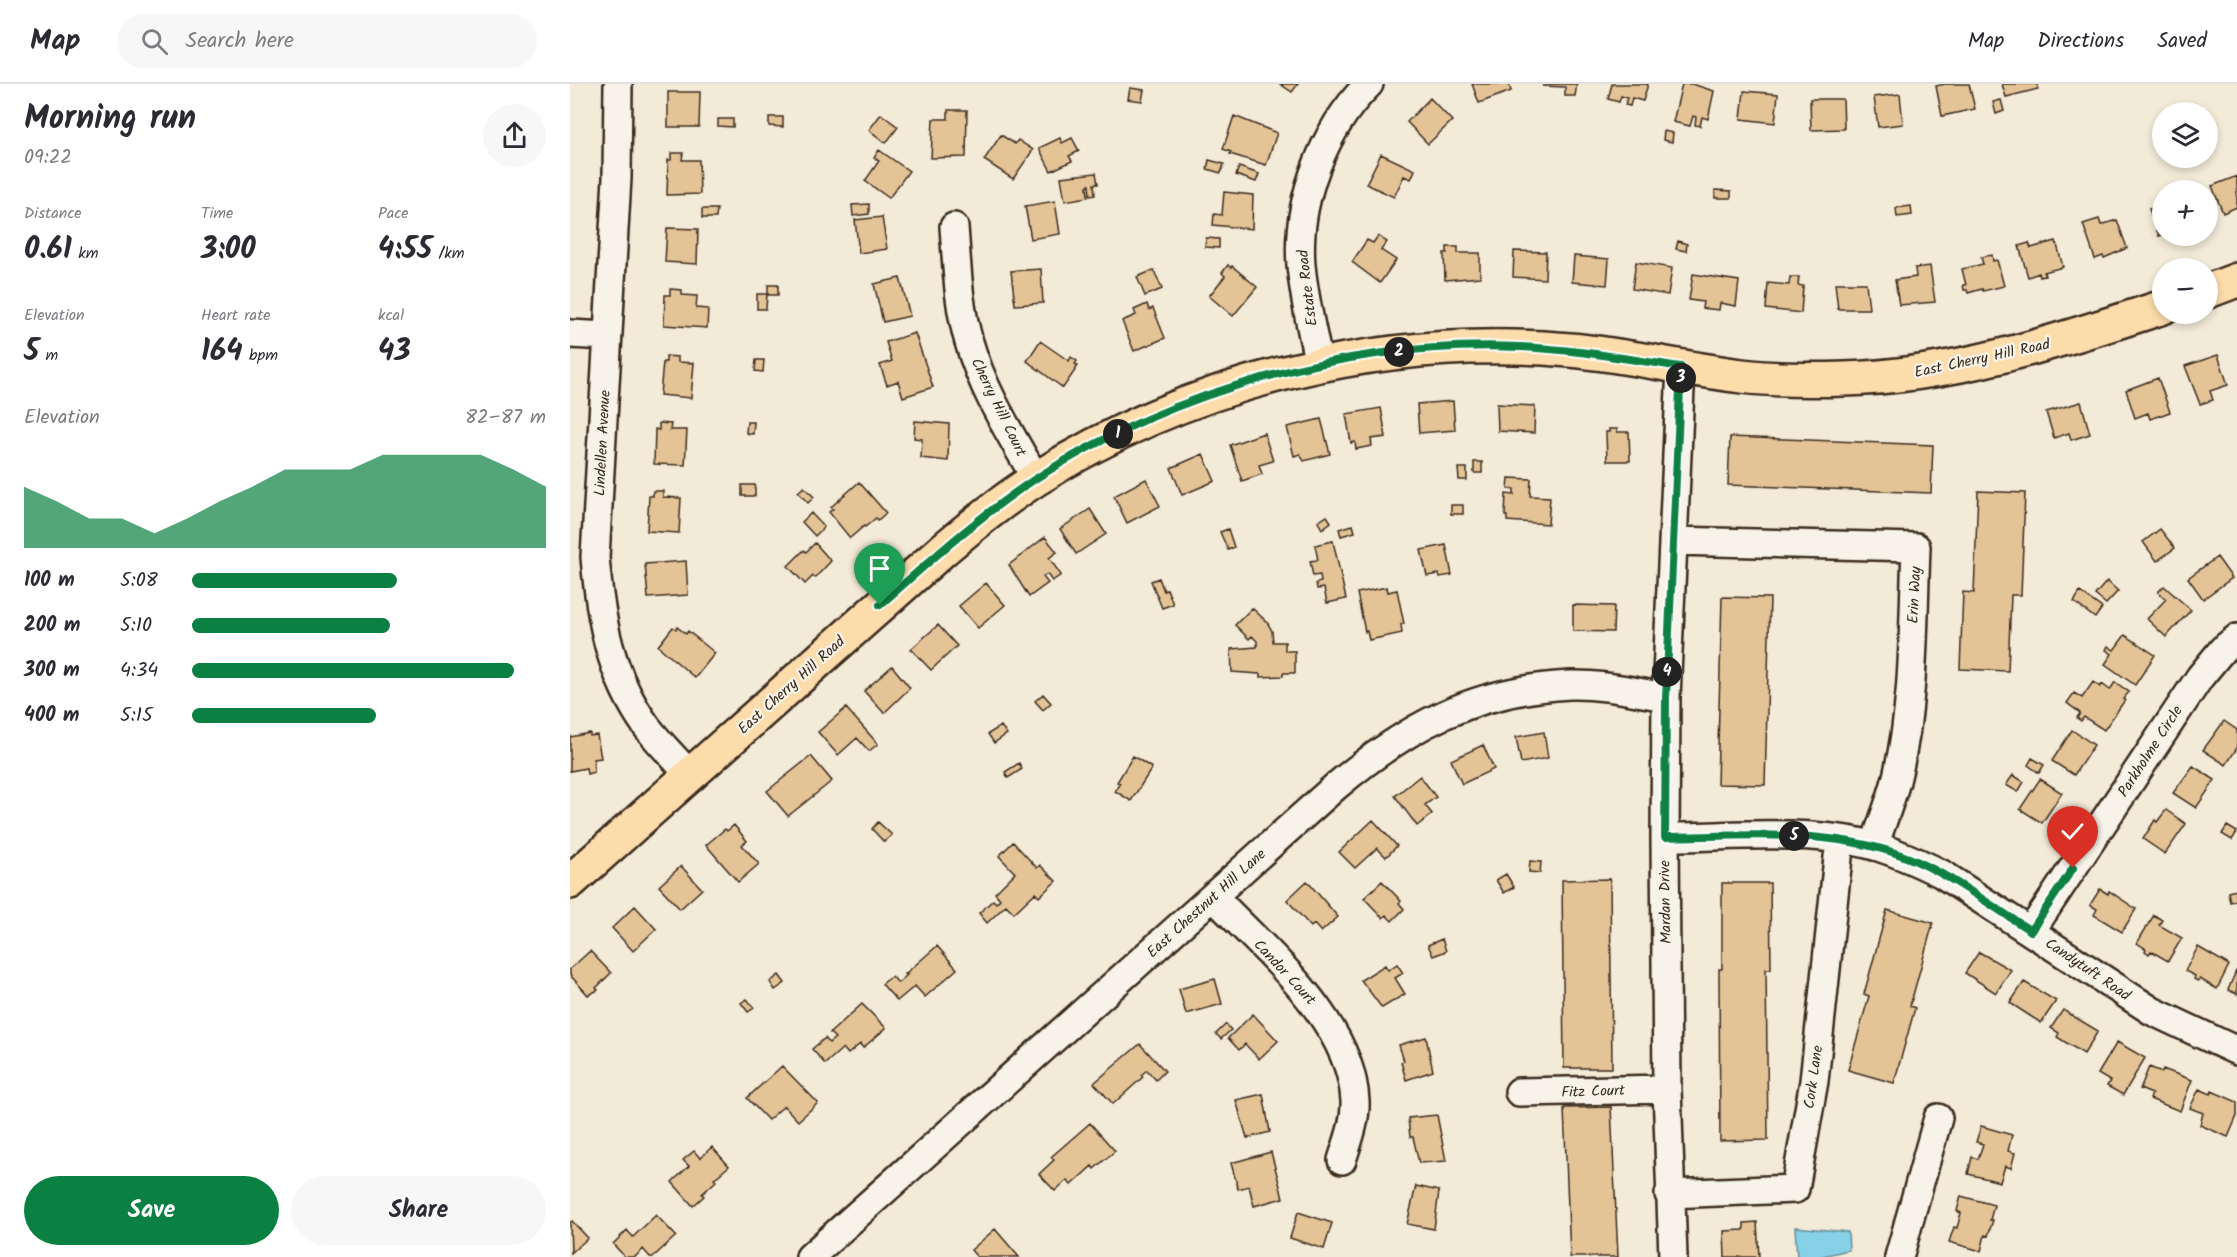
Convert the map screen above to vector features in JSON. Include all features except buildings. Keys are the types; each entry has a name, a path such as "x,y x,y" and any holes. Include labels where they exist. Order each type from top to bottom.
{"main road":[{"path":"2218,287 2237,280"},
{"name":"East Cherry Hill Road","path":"570,882 987,513 1036,479 1091,448 1143,422 1199,399 1319,364 1379,354 1442,348 1518,347 1573,350 1744,376 1791,379 1845,379 1903,374 1955,367 2031,349 2152,310"}],"street":[{"name":"Lindellen Avenue","path":"618,84 616,178 595,557 598,598 604,633 615,666 629,696 647,726 690,775"},
{"name":"Estate Road","path":"1319,364 1305,299 1301,262 1302,229 1309,193 1321,158 1338,124 1369,84"},
{"name":"Cherry Hill Court","path":"954,227 959,293 968,341 980,376 1036,479"},
{"path":"570,334 607,336"},
{"name":"Mardan Drive","path":"1673,1257 1667,1089 1666,698 1681,367"},
{"name":"Erin Way","path":"1673,541 1916,547 1910,684 1906,720 1896,780 1874,846"},
{"name":"Parkholme Circle","path":"2031,931 2200,676 2223,649 2237,638"},
{"name":"East Chestnut Hill Lane","path":"810,1257 1375,753 1414,729 1455,709 1528,690 1572,685 1612,687 1666,698"},
{"name":"Candytuft Road","path":"1665,837 1789,836 1840,839 1874,846 1913,860 1942,874 2152,1011 2237,1051"},
{"name":"Cork Lane","path":"1669,1194 1796,1189 1814,1081 1840,839"},
{"name":"Candor Court","path":"1214,897 1313,1001 1332,1030 1352,1076 1355,1103 1351,1133 1342,1160"},
{"name":"Fitz Court","path":"1519,1092 1667,1089"},
{"path":"1899,1257 1938,1118"}],"water":[{"path":"1795,1227 1848,1232 1849,1250 1818,1257 1797,1257"}],"route":[{"path":"880,605 987,513 1036,479 1143,422 1199,399 1255,381 1319,364 1379,354 1453,347 1573,350 1681,367 1666,698 1665,837 1789,836 1840,839 1874,846 1913,860 1942,874 2031,931 2073,868"}]}
